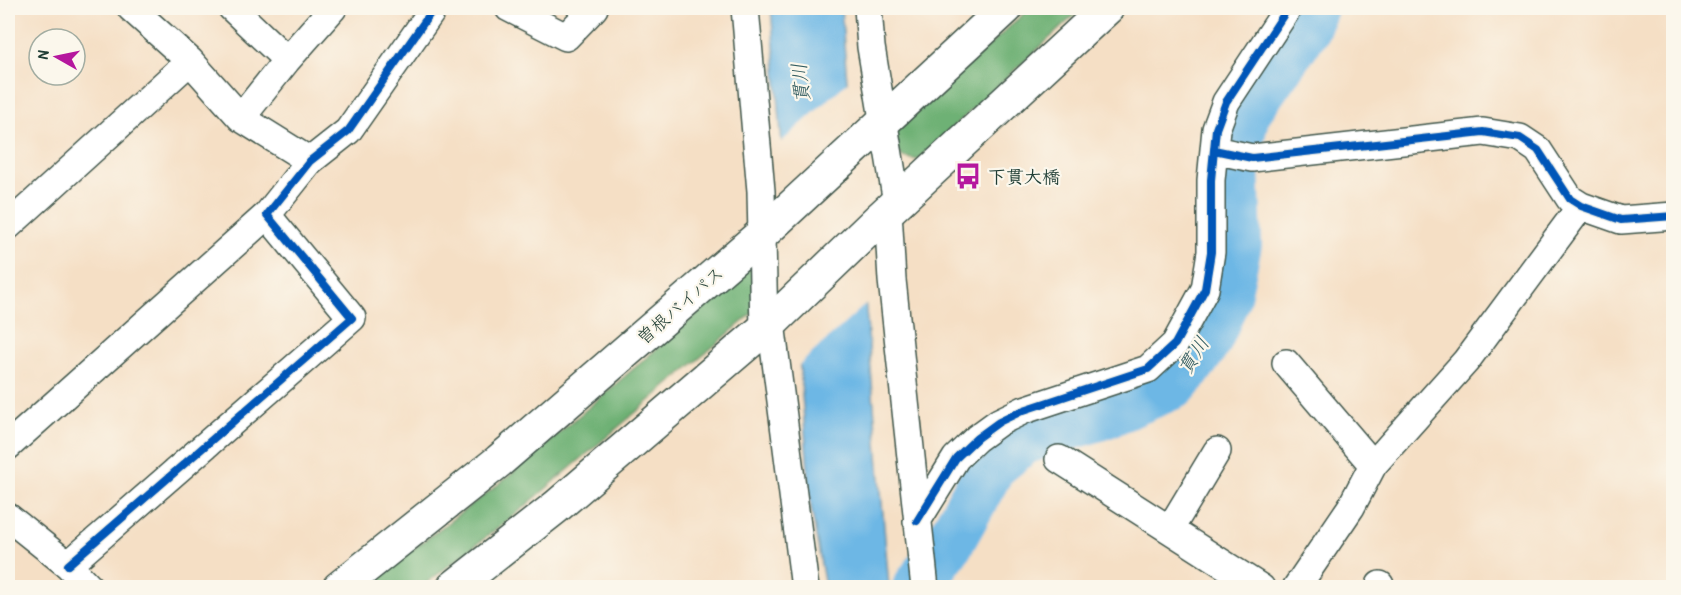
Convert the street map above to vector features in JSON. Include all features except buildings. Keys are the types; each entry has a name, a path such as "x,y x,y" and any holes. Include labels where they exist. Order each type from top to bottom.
{"highway":[{"name":"曽根バイパス","path":"339,588 499,461 769,228 1006,8"},
{"path":"453,588 556,507 773,320 1107,8"}],"street":[{"path":"131,8 190,61 241,118 310,161"},
{"path":"232,8 287,60"},
{"path":"241,118 287,60 333,8"},
{"path":"8,446 267,215 310,161 348,131 435,8"},
{"path":"508,8 566,36 594,8"},
{"path":"745,8 761,191 769,228 773,320 805,588"},
{"path":"868,8 892,280 925,588"},
{"path":"917,521 956,459 977,438 999,422 1024,410 1148,369 1175,344 1205,289 1211,252 1211,180 1218,151 1216,129 1226,102 1288,8"},
{"path":"8,226 190,61"},
{"path":"1218,151 1252,158 1484,132 1520,138 1538,150 1570,199 1581,206 1621,220 1674,216"},
{"path":"1296,588 1352,507 1373,465 1466,361 1581,206"},
{"path":"68,565 352,318 267,215"},
{"path":"1286,363 1373,465"},
{"path":"1170,530 1217,451"},
{"path":"1059,459 1262,588"},
{"path":"8,517 68,565 90,588"}],"green space":[{"path":"1030,8 1082,8 918,160 903,157 894,147 896,131"},
{"path":"754,265 754,312 516,514 421,587 362,588 508,477"}],"water":[{"path":"771,8 841,8 889,587 825,587 811,507"}],"pier":[{"path":"850,80 868,302 797,367 779,144"}],"waterway":[{"name":"貫川","path":"917,588 949,543 992,465 1023,440 1102,415 1174,384 1208,339 1226,296 1237,244 1234,164 1245,113 1305,28 1313,8"}],"cycle path":[{"path":"68,565 352,318 267,215 310,161 348,131 434,8"},
{"path":"917,521 956,458 977,438 999,422 1024,410 1148,369 1175,344 1205,289 1211,252 1211,180 1216,129 1226,102 1288,8"},
{"path":"1214,150 1252,158 1483,132 1520,138 1538,150 1570,199 1581,206 1621,220 1674,216"}],"place":[{"name":"下貫大橋","path":"968,176"}]}
